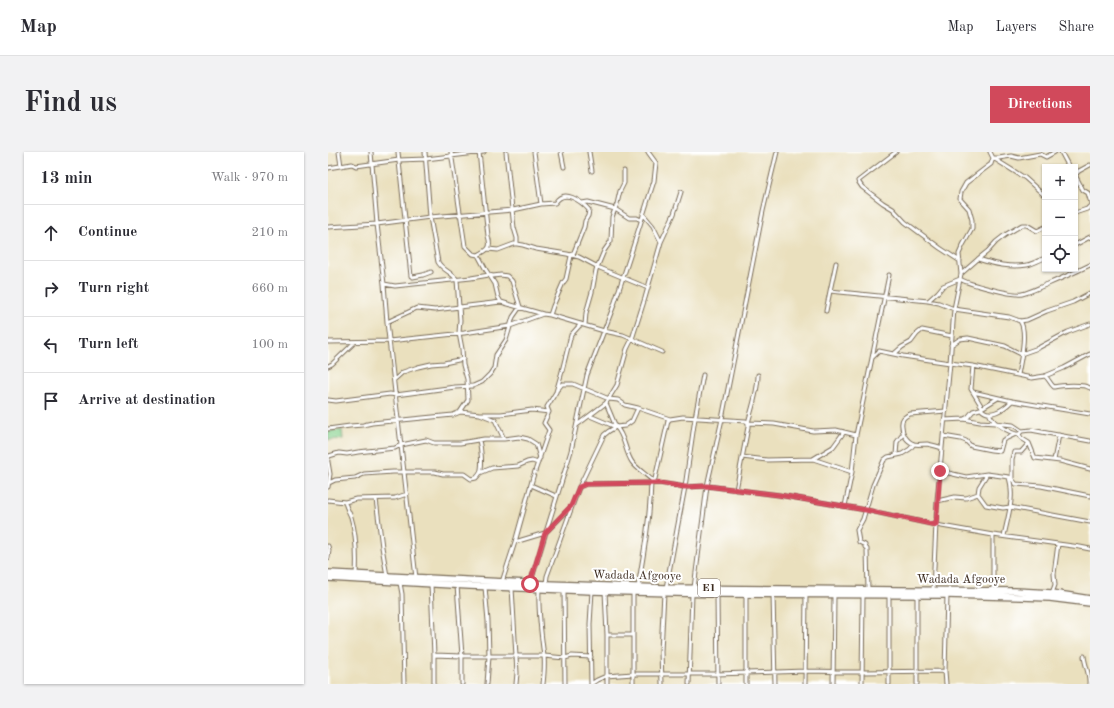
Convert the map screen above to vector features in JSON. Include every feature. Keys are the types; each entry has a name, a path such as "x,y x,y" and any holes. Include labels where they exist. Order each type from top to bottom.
{"highway":[{"name":"Wadada Afgooye","path":"328,573 530,584 638,587 693,591 993,591 1052,593 1090,599"},
{"name":"Wadada Afgooye","path":"328,578 485,587 592,591 633,592 665,590"},
{"name":"Wadada Afgooye","path":"693,591 717,594 947,595 1050,598 1090,603"}],"street":[{"path":"339,152 341,166"},
{"path":"371,152 389,341 416,578"},
{"path":"398,152 411,276 417,277 431,272"},
{"path":"425,152 430,217 438,262 440,266 454,275 457,280 460,320 459,334 463,365 467,379 468,400 460,412"},
{"path":"479,152 488,236 490,242 488,249"},
{"path":"328,168 352,164 356,166 451,154 484,152"},
{"path":"506,152 514,228 518,244"},
{"path":"534,152 541,204"},
{"path":"561,152 564,167"},
{"path":"589,152 592,171"},
{"path":"530,584 571,451 587,375 623,278 654,181 656,163 648,152"},
{"path":"689,684 693,591 707,486 722,419 763,211 777,152"},
{"path":"896,152 858,181 866,191 892,209 905,222 940,248 960,260"},
{"path":"933,590 937,501 944,436 944,420 954,309 961,274 959,254 972,229 972,220 968,209 960,199 961,192 966,183 991,164 992,158 990,152"},
{"path":"992,158 1011,156 1019,158 1040,154 1046,157 1055,152"},
{"path":"1061,152 1067,164"},
{"path":"451,154 465,246 474,254 478,255 495,284 498,297 501,302"},
{"path":"992,158 1025,178 1042,193"},
{"path":"1078,171 1090,165"},
{"path":"556,392 571,335 583,325 597,267 606,246 611,241 611,226 615,209 618,204 620,191 624,183 624,171"},
{"path":"1078,181 1083,190 1089,193 1090,200"},
{"path":"577,425 606,403 617,385 661,242 674,214 681,192"},
{"path":"328,227 377,224 430,217 512,210 541,204 555,203 562,197 573,197 589,210 588,216 572,255 566,279 550,315"},
{"path":"582,203 588,202 615,209 629,218 637,218 641,220"},
{"path":"1078,212 1087,209 1090,206"},
{"path":"643,214 653,226 661,242"},
{"path":"961,274 988,251 996,242 1022,225 1027,225 1037,231 1042,229"},
{"path":"1078,243 1090,237"},
{"path":"478,255 488,249 498,250 518,244 579,257 597,267 648,288"},
{"path":"978,258 994,264 1008,266 1028,265 1042,259"},
{"path":"826,311 836,263"},
{"path":"960,279 986,288 1018,294 1041,287 1090,265"},
{"path":"384,284 395,286 457,280 489,275 502,275 507,276 512,281 520,308"},
{"path":"844,506 852,472 856,435 889,275"},
{"path":"928,301 943,286 960,279"},
{"path":"830,291 928,301 939,303 954,309 1009,317 1020,321 1027,320 1073,302 1090,293"},
{"path":"387,322 417,308 435,310 501,302 604,331 624,335 662,352"},
{"path":"328,400 336,401 455,387 467,387 482,382 494,368 496,355 506,340 513,317 520,308"},
{"path":"328,342 389,341 459,334 510,326 543,314"},
{"path":"1018,375 1023,343 1023,326 1020,321"},
{"path":"951,345 960,338 968,338 1005,346 1021,354 1038,348 1068,332 1090,324"},
{"path":"894,354 910,342 922,330 952,336"},
{"path":"328,366 355,342"},
{"path":"872,358 879,351 973,366 1032,378 1045,376 1090,354"},
{"path":"394,380 403,372 418,367 463,359"},
{"path":"973,366 970,386 984,412 989,413 1000,410 1012,400"},
{"path":"736,490 748,423 755,398 758,375"},
{"path":"662,684 661,651 665,590 685,487 703,376"},
{"path":"1045,376 1054,387 1088,386 1090,388"},
{"path":"550,412 547,407 562,384 573,384 609,399 618,400 625,405 670,418 679,417 746,421 748,423 774,424 813,431 836,430 856,435"},
{"path":"973,392 998,398 1090,414"},
{"path":"964,419 973,411 998,398"},
{"path":"606,403 633,463 652,482"},
{"path":"590,416 616,427 623,427 632,421 638,408"},
{"path":"328,429 453,415 460,412 501,414 532,410 550,412"},
{"path":"942,448 933,445 914,444 903,434 902,422 905,416 910,414 946,411"},
{"path":"502,582 549,430 544,423 550,412"},
{"path":"989,413 990,418 995,423 1017,434 1029,443 1035,458 1054,460 1090,469"},
{"path":"480,414 494,420 504,439"},
{"path":"638,587 647,532 652,482 655,479 668,421 670,418"},
{"path":"944,420 964,419 1013,425 1022,431"},
{"path":"546,584 547,576 579,487 604,435 616,427"},
{"path":"944,436 961,439 966,441 971,446 1000,451 1003,440 1022,431 1031,430 1090,441"},
{"path":"813,459 833,447 844,432"},
{"path":"896,455 897,442 903,434"},
{"path":"1054,460 1059,435"},
{"path":"328,487 330,468 328,458 339,453 347,454 396,448 401,445 426,440 434,443 460,443 484,438 504,439 519,437 528,439 536,444 540,458"},
{"path":"479,440 481,448 480,473"},
{"path":"1004,536 1010,507 1012,459 1014,452 1021,452 1029,443"},
{"path":"868,590 867,549 865,544 859,542 857,530 863,519 873,486 884,460 888,457 905,453 914,444"},
{"path":"742,457 767,460 813,459 852,472"},
{"path":"329,483 335,480 355,478 364,474 392,472 464,474 471,479 476,478 480,473 492,468 518,466 532,461 538,463"},
{"path":"940,471 966,477 987,474 1011,478 1016,484 1040,486 1090,496"},
{"path":"987,474 978,487 978,494 986,505 1003,508 1010,507 1090,522"},
{"path":"579,487 586,484 652,482 685,487 707,486 779,495 866,510 993,535 1090,549"},
{"path":"531,486 556,496"},
{"path":"328,500 345,502 356,499 395,498 407,494"},
{"path":"937,501 955,497 966,498 978,494"},
{"path":"376,499 387,577"},
{"path":"345,502 351,518 355,537 357,559 356,575"},
{"path":"515,542 545,533 571,506"},
{"path":"993,535 993,591"},
{"path":"1052,593 1055,585 1054,574 1058,544"},
{"path":"328,546 328,558"},
{"path":"400,582 402,594 404,684"},
{"path":"431,584 434,684"},
{"path":"456,585 462,656 462,684"},
{"path":"485,587 489,656 486,684"},
{"path":"512,588 517,673 516,684"},
{"path":"539,589 542,648 544,656 543,684"},
{"path":"564,590 565,684"},
{"path":"591,684 590,624 592,591"},
{"path":"605,591 607,684"},
{"path":"633,592 633,684"},
{"path":"717,594 718,684"},
{"path":"746,594 746,684"},
{"path":"773,594 775,684"},
{"path":"805,684 806,594"},
{"path":"833,684 834,595"},
{"path":"862,684 863,595"},
{"path":"889,595 889,684"},
{"path":"917,595 917,684"},
{"path":"946,684 947,595"},
{"path":"607,635 633,635"},
{"path":"434,655 544,656 565,658 572,656 591,657"},
{"path":"1084,656 1089,674 1089,684"},
{"path":"591,684 606,676 633,674 717,674 804,671 945,671"}],"green space":[{"path":"342,430 343,439 328,440 328,431"}],"route":[{"path":"530,584 545,533 571,506 579,487 582,485 659,483 685,487 707,486 779,495 866,510 936,525 940,471"}]}
